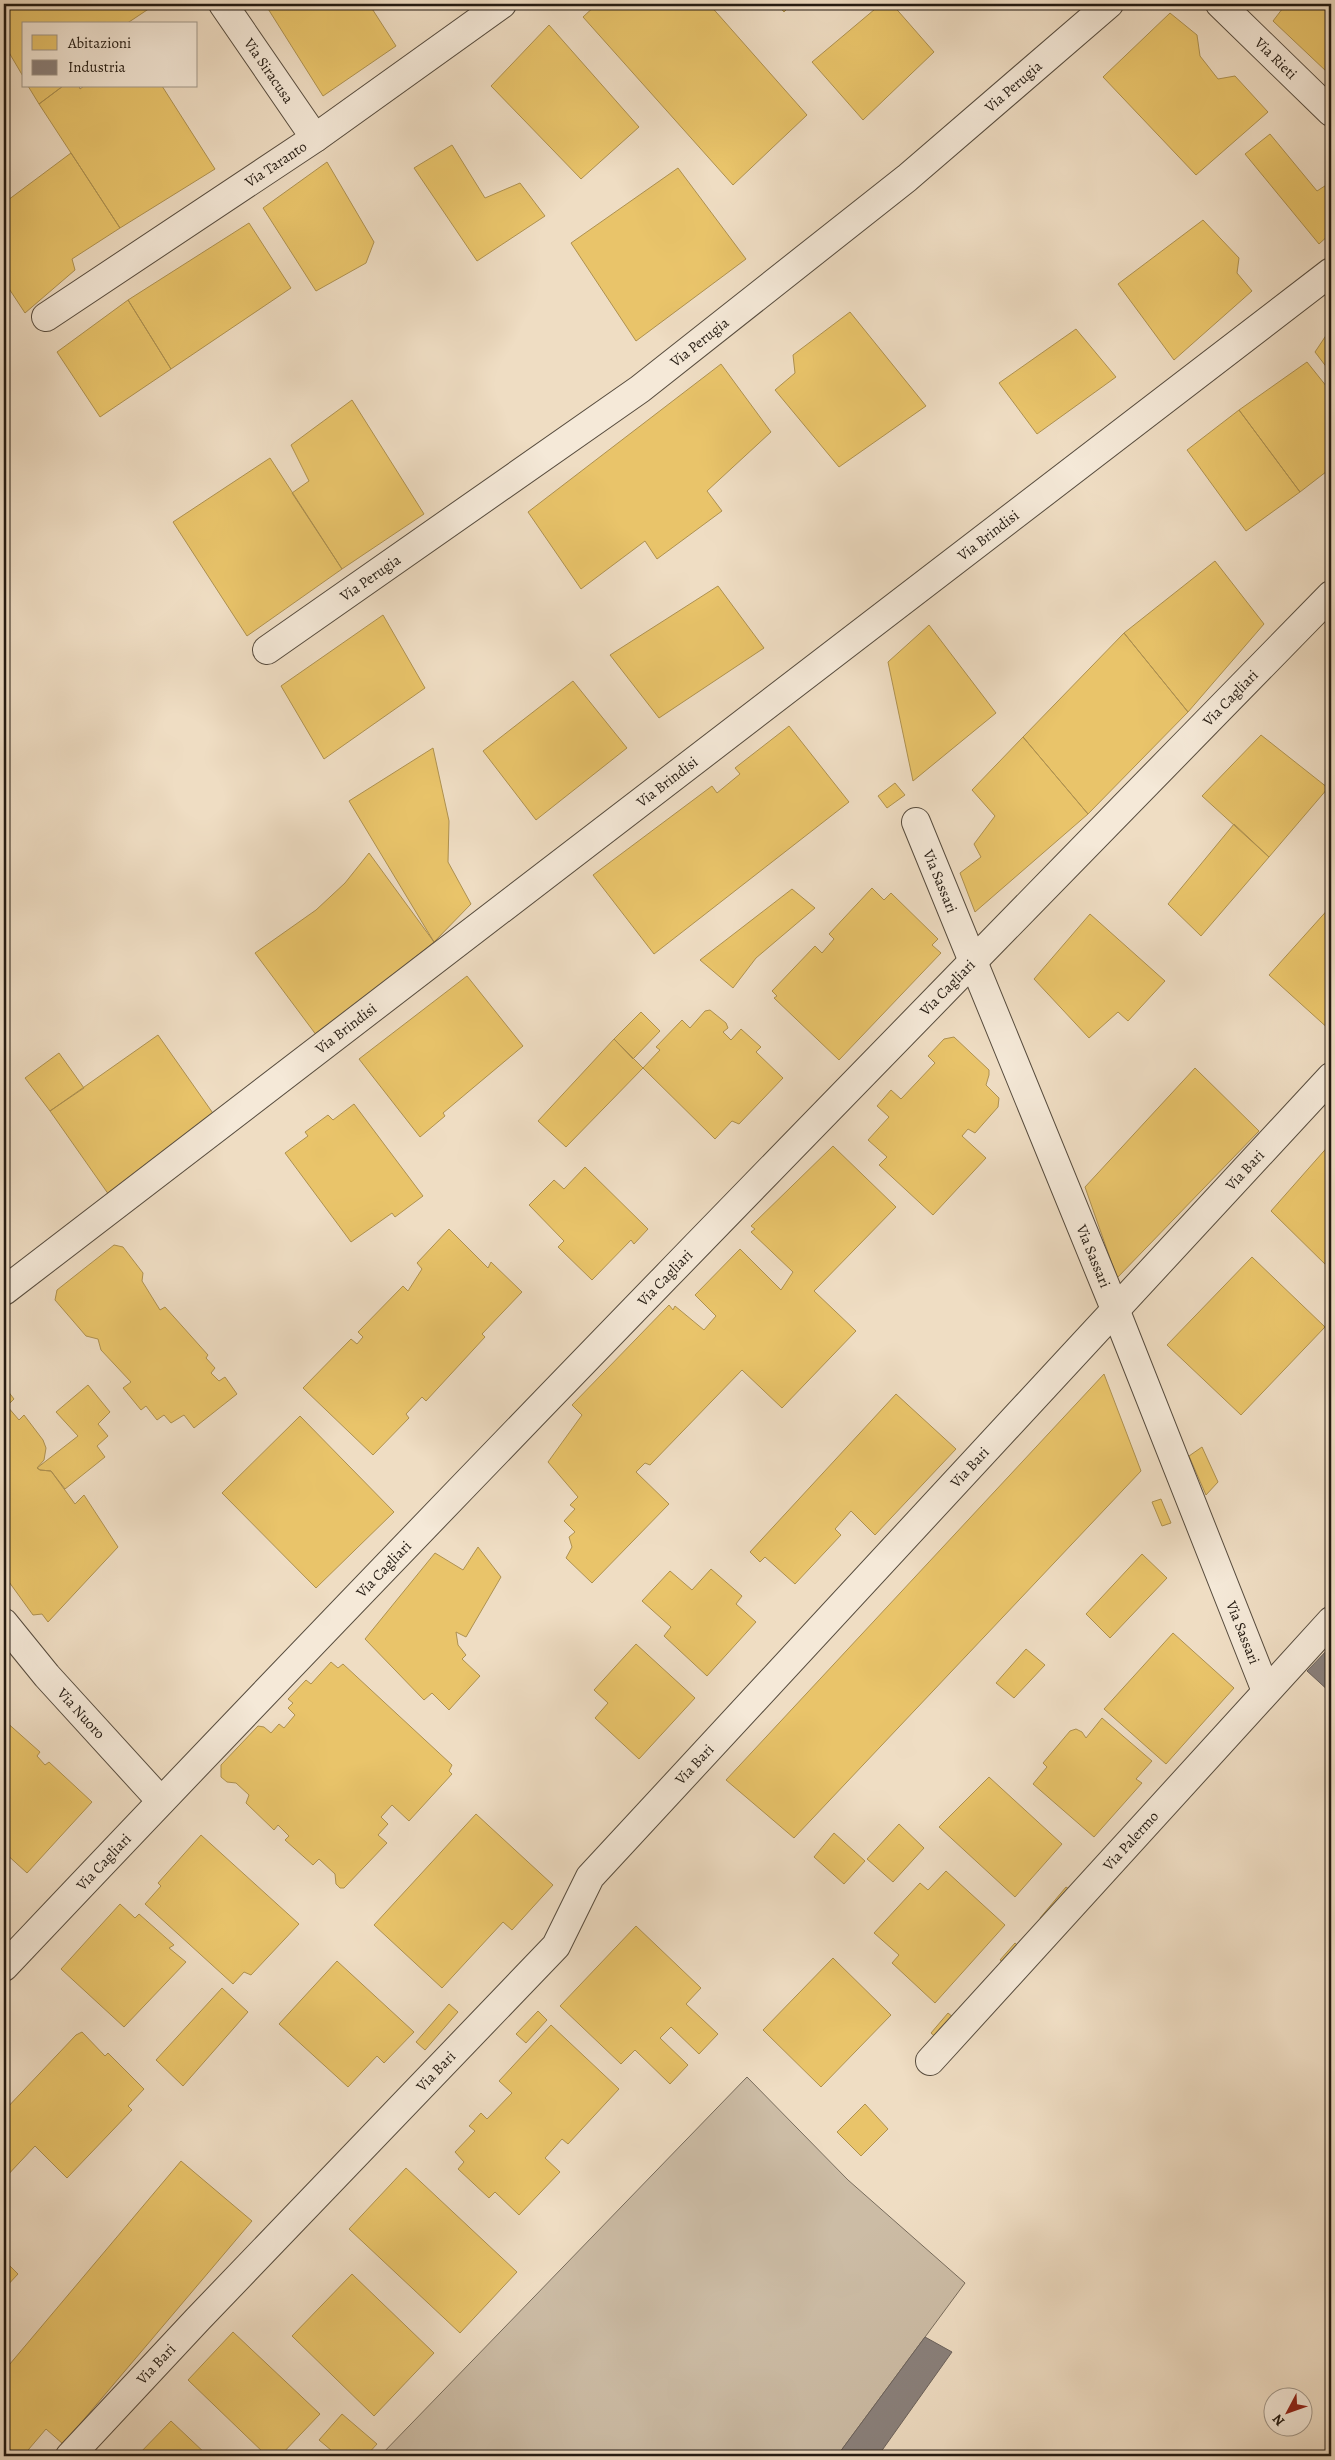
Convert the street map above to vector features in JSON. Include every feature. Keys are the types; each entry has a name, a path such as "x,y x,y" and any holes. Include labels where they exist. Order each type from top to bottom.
{"street":[{"name":"Via Siracusa","path":"223,4 315,138"},
{"name":"Via Taranto","path":"46,317 315,138 502,4"},
{"name":"Via Perugia","path":"267,650 640,389 907,178 1110,4"},
{"name":"Via Rieti","path":"1220,4 1331,112"},
{"name":"Via Brindisi","path":"4,1291 1331,272"},
{"name":"Via Cagliari","path":"4,1967 161,1801 1331,595"},
{"name":"Via Sassari","path":"916,822 1115,1308 1266,1691"},
{"name":"Via Bari","path":"70,2456 198,2318 556,1946 590,1877 1331,1077"},
{"name":"Via Palermo","path":"930,2061 1331,1621"},
{"name":"Via Nuoro","path":"4,1623 47,1676 161,1801"}],"shaded area":[{"path":"747,2077 848,2180 965,2283 837,2456 380,2456"}],"building: Abitazioni":[{"path":"156,4 129,22 22,22 22,75 4,44 4,5"},
{"path":"265,4 369,4 396,46 323,96"},
{"path":"597,4 709,4 807,115 733,185 583,17"},
{"path":"777,4 792,4 784,12"},
{"path":"881,4 892,4 934,52 863,120 812,62"},
{"path":"1286,4 1331,4 1331,68 1327,72 1273,21"},
{"path":"1170,13 1197,35 1200,56 1218,79 1235,76 1268,112 1196,175 1103,77"},
{"path":"549,25 639,127 581,179 491,86"},
{"path":"29,88 60,88 39,104"},
{"path":"60,88 163,88 215,169 120,228 39,104"},
{"path":"1270,134 1317,191 1331,182 1331,233 1319,244 1245,154"},
{"path":"452,145 485,198 520,183 545,216 477,261 414,168"},
{"path":"71,153 120,228 72,259 75,270 25,313 4,281 4,203"},
{"path":"327,162 374,242 366,263 316,291 263,208"},
{"path":"678,168 746,259 636,341 571,243"},
{"path":"1203,220 1239,258 1237,273 1252,291 1174,360 1118,284"},
{"path":"249,223 291,288 171,369 128,300"},
{"path":"128,300 171,369 100,417 57,352"},
{"path":"850,312 926,406 839,467 775,390 795,373 793,355"},
{"path":"1331,328 1331,373 1315,352"},
{"path":"1076,329 1116,377 1037,434 999,383"},
{"path":"1307,362 1331,392 1331,468 1300,492 1239,410"},
{"path":"721,364 771,432 707,491 722,511 657,559 645,541 581,589 528,512"},
{"path":"352,400 424,514 342,569 292,493 309,481 291,445"},
{"path":"1239,410 1300,492 1246,531 1187,450"},
{"path":"270,458 342,569 247,636 173,522"},
{"path":"1215,561 1264,624 1188,712 1124,633"},
{"path":"718,586 764,648 659,718 610,655"},
{"path":"383,615 425,688 324,759 281,686"},
{"path":"929,625 996,713 913,781 888,662"},
{"path":"1124,633 1188,712 1088,814 1023,737"},
{"path":"573,681 627,748 536,820 483,751"},
{"path":"789,726 849,802 654,954 593,875 712,786 717,793 740,774 735,768"},
{"path":"1261,735 1328,788 1269,857 1202,796"},
{"path":"1023,737 1088,814 975,912 960,873 981,857 974,844 995,816 972,790"},
{"path":"433,748 449,821 448,862 471,904 434,942 349,801"},
{"path":"895,783 905,795 887,808 878,796"},
{"path":"1234,824 1269,857 1201,936 1168,904"},
{"path":"369,853 434,942 317,1036 255,953 316,910 345,883"},
{"path":"872,888 884,900 891,893 938,939 932,945 941,953 839,1060 774,998 777,996 772,991 815,946 822,953 834,939 829,934"},
{"path":"792,889 815,908 756,958 733,988 700,960"},
{"path":"1331,906 1331,1031 1269,975"},
{"path":"1090,914 1165,981 1128,1021 1118,1012 1089,1038 1034,979"},
{"path":"467,976 523,1046 443,1113 445,1116 420,1137 359,1059"},
{"path":"710,1010 726,1023 728,1028 723,1032 731,1040 741,1029 761,1047 756,1052 783,1078 739,1124 732,1121 715,1139 643,1068 660,1050 656,1047 682,1020 690,1028 705,1011"},
{"path":"641,1012 660,1031 633,1059 614,1039"},
{"path":"158,1035 217,1119 109,1195 50,1111"},
{"path":"954,1037 989,1070 986,1085 999,1098 998,1107 975,1133 968,1129 962,1136 986,1158 933,1215 879,1165 887,1157 868,1140 889,1117 877,1106 891,1090 901,1099 935,1063 928,1056 944,1039"},
{"path":"614,1039 643,1068 566,1147 538,1121"},
{"path":"59,1053 84,1088 50,1111 25,1078"},
{"path":"1195,1068 1259,1131 1117,1278 1085,1187"},
{"path":"354,1104 423,1196 395,1217 392,1213 351,1242 285,1153 308,1136 305,1132 328,1115 333,1120"},
{"path":"1331,1143 1331,1270 1271,1211"},
{"path":"833,1146 896,1207 814,1291 856,1331 782,1408 742,1370 650,1465 645,1463 636,1472 669,1504 592,1583 566,1558 572,1547 569,1537 575,1532 564,1521 575,1509 570,1505 578,1497 548,1462 582,1415 572,1405 669,1305 673,1310 675,1306 704,1330 716,1316 695,1295 740,1249 781,1290 793,1272 751,1232 755,1229 751,1226"},
{"path":"585,1167 648,1229 634,1244 631,1240 592,1280 558,1247 564,1241 529,1205 554,1180 564,1189"},
{"path":"449,1229 488,1268 491,1262 522,1292 482,1334 485,1337 426,1401 422,1397 406,1414 409,1418 373,1455 303,1388 351,1339 357,1344 363,1337 358,1332 403,1286 408,1291 422,1269 417,1263"},
{"path":"114,1245 123,1247 143,1273 142,1281 160,1310 165,1307 208,1355 206,1358 215,1368 211,1373 219,1381 225,1377 237,1394 194,1428 184,1415 171,1423 164,1415 157,1420 146,1406 141,1410 123,1388 131,1382 101,1350 98,1339 86,1336 55,1300 57,1290"},
{"path":"1252,1257 1325,1327 1241,1415 1167,1345"},
{"path":"1104,1374 1141,1471 794,1838 726,1780"},
{"path":"88,1385 110,1412 98,1424 108,1436 97,1446 105,1457 65,1489 51,1471 37,1468 78,1436 56,1412"},
{"path":"4,1386 14,1399 7,1406 19,1420 24,1415 43,1440 46,1448 44,1460 37,1468 51,1471 75,1504 84,1495 118,1547 48,1622 42,1614 33,1615 4,1575"},
{"path":"896,1394 956,1449 875,1535 851,1511 835,1529 841,1535 795,1584 765,1557 760,1562 750,1552"},
{"path":"300,1416 394,1512 316,1588 222,1493"},
{"path":"1202,1447 1218,1482 1206,1495 1189,1456"},
{"path":"1161,1499 1171,1523 1162,1526 1152,1502"},
{"path":"478,1547 501,1577 466,1637 456,1632 458,1645 466,1655 462,1659 480,1676 449,1710 432,1693 424,1700 365,1639 435,1553 463,1570"},
{"path":"1142,1554 1167,1578 1110,1638 1086,1614"},
{"path":"711,1569 742,1596 736,1604 756,1622 707,1676 664,1636 671,1627 642,1601 670,1571 692,1590"},
{"path":"1173,1633 1234,1688 1166,1764 1104,1709"},
{"path":"636,1644 695,1698 639,1759 595,1718 608,1703 594,1690"},
{"path":"1026,1649 1045,1665 1014,1698 996,1683"},
{"path":"331,1662 338,1668 343,1664 452,1765 449,1771 452,1774 409,1821 392,1805 381,1817 388,1824 378,1835 387,1843 344,1888 340,1888 336,1884 335,1874 319,1859 313,1865 285,1840 289,1836 278,1825 274,1830 246,1803 249,1795 236,1783 227,1782 221,1777 221,1765 258,1726 264,1727 271,1733 279,1724 284,1728 295,1715 288,1708 293,1703 288,1699 306,1680 311,1684"},
{"path":"1102,1718 1152,1761 1136,1779 1142,1783 1094,1837 1033,1784 1047,1767 1043,1763 1070,1731 1076,1729 1082,1732 1086,1738"},
{"path":"4,1720 40,1752 37,1756 45,1765 49,1762 92,1802 27,1873 4,1852"},
{"path":"989,1777 1062,1844 1015,1897 939,1827"},
{"path":"476,1814 553,1885 512,1930 503,1922 442,1988 374,1925"},
{"path":"899,1824 924,1848 893,1882 867,1859"},
{"path":"834,1833 865,1861 844,1884 814,1857"},
{"path":"201,1835 299,1924 251,1975 244,1972 233,1984 145,1904 161,1886 158,1883"},
{"path":"946,1871 1005,1925 935,2003 892,1963 899,1955 874,1933 920,1883 928,1890"},
{"path":"1066,1887 1073,1892 1046,1923 1040,1918"},
{"path":"120,1904 135,1918 139,1914 174,1945 169,1948 186,1962 124,2027 61,1969"},
{"path":"636,1926 701,1988 686,2004 718,2034 699,2054 671,2027 660,2038 688,2065 670,2084 635,2050 621,2064 560,2006"},
{"path":"1015,1943 1022,1949 1008,1966 1000,1960"},
{"path":"833,1958 891,2015 821,2087 763,2030"},
{"path":"337,1961 414,2032 384,2063 377,2056 348,2087 279,2024"},
{"path":"222,1988 248,2012 183,2086 156,2060"},
{"path":"449,2004 458,2012 425,2050 416,2042"},
{"path":"538,2011 547,2020 526,2043 516,2034"},
{"path":"948,2013 954,2018 938,2039 931,2033"},
{"path":"551,2025 619,2089 568,2144 562,2139 545,2158 560,2172 519,2215 495,2192 489,2198 458,2169 464,2162 455,2152 475,2131 469,2126 481,2113 487,2119 512,2093 499,2081"},
{"path":"82,2032 105,2056 108,2053 144,2089 128,2106 132,2110 67,2178 35,2146 4,2179 4,2111 76,2035"},
{"path":"865,2104 888,2129 861,2156 837,2132"},
{"path":"181,2161 252,2221 63,2444 46,2429 23,2456 4,2456 4,2371"},
{"path":"406,2168 517,2272 460,2333 349,2229"},
{"path":"4,2260 18,2274 4,2289"},
{"path":"352,2274 434,2353 374,2416 292,2336"},
{"path":"233,2332 320,2414 280,2456 267,2456 188,2380"},
{"path":"342,2414 377,2444 366,2456 338,2456 319,2440"},
{"path":"171,2421 208,2456 137,2456"}],"building: Industria":[{"path":"1331,1646 1331,1693 1307,1671"},
{"path":"925,2337 952,2352 878,2456 837,2456"}]}
